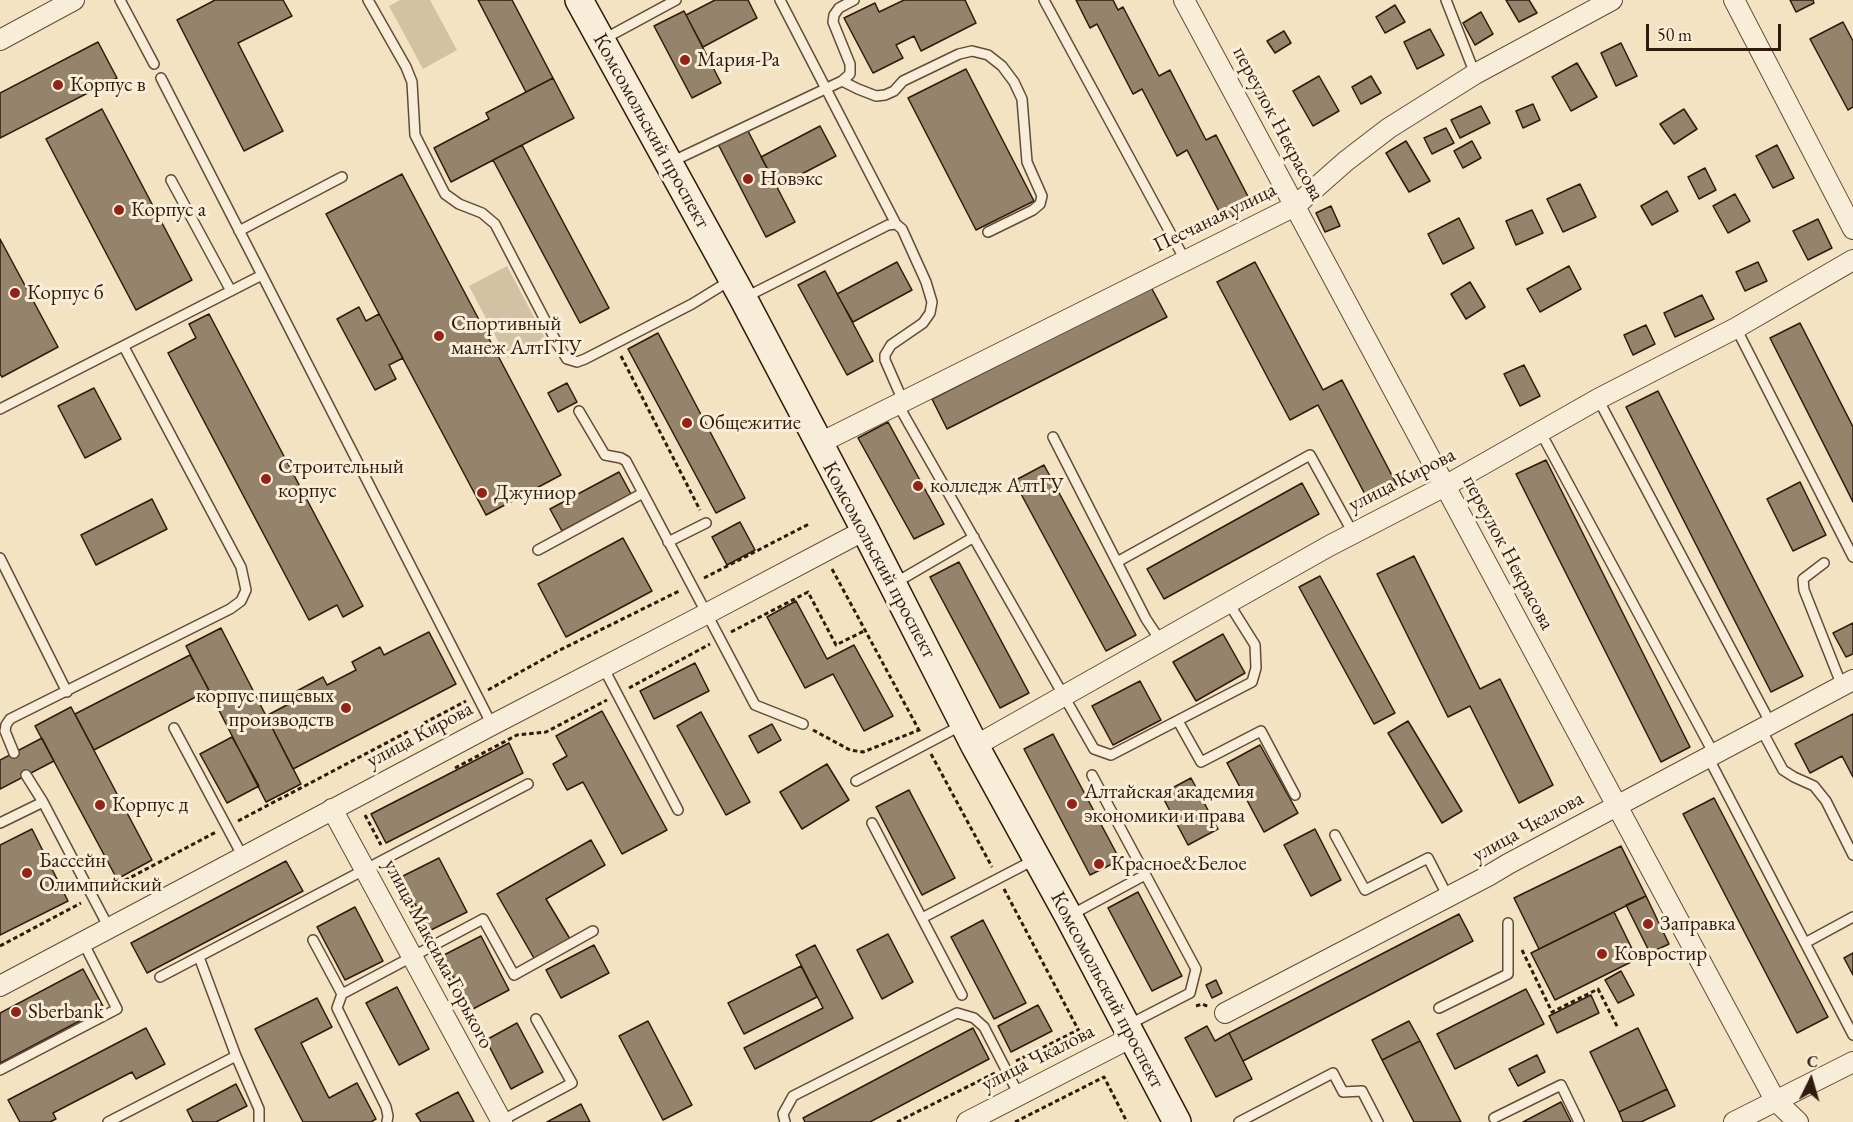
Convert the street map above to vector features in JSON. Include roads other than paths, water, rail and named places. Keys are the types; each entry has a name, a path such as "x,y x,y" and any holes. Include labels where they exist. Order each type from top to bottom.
{"main road":[{"name":"Комсомольский проспект","path":"579,0 738,289 893,584 969,735 1069,917 1177,1122"}],"street":[{"path":"0,40 74,0"},
{"name":"переулок Некрасова","path":"1184,0 1775,1100 1798,1122"},
{"name":"Песчаная улица","path":"818,444 1295,206 1346,161 1389,128 1475,74 1612,0"},
{"path":"1734,0 1853,229"},
{"name":"улица Кирова","path":"969,735 1063,697 1228,602 1353,533 1445,486 1598,399 1736,328 1853,260"},
{"name":"улица Кирова","path":"0,986 492,724 865,530"},
{"name":"улица Чкалова","path":"1225,1013 1448,897 1848,683"},
{"name":"улица Максима Горького","path":"332,809 501,1121"},
{"name":"улица Чкалова","path":"967,1122 1019,1095 1129,1031"},
{"path":"1734,1122 1853,1062"}],"lane":[{"path":"120,0 154,64"},
{"path":"368,0 406,67 412,82 415,135 445,194 459,204 482,213 495,224 567,359 577,362 692,304 738,289 888,225 896,224"},
{"path":"601,41 676,0"},
{"path":"780,0 896,224 902,229 926,282 932,302 930,313 922,323 891,345 885,354 900,402 1094,749 1112,755 1252,682 1256,668 1255,645 1228,602"},
{"path":"669,163 826,89 850,74 850,64 833,22 834,15 839,8 854,0"},
{"path":"1044,0 1185,260"},
{"path":"1446,0 1475,74"},
{"path":"842,81 876,96 894,91 903,81 959,54 972,51 988,55 1002,66 1014,82 1022,99 1027,162 1041,196 1040,204 1033,210 988,232"},
{"path":"161,78 492,724"},
{"path":"239,231 342,177"},
{"path":"171,180 231,291"},
{"path":"0,410 262,275"},
{"path":"1736,328 1853,557"},
{"path":"14,753 5,731 10,719 230,609 241,601 246,590 241,567 124,347"},
{"path":"1598,399 1766,726 1783,770 1814,786 1826,801 1853,855"},
{"path":"579,411 605,455 626,461 755,705 803,724"},
{"path":"1541,433 1711,756 1853,1035"},
{"path":"1053,437 1146,619 1160,640"},
{"path":"1117,562 1310,455 1353,533"},
{"path":"538,550 643,493"},
{"path":"668,542 706,523"},
{"path":"893,584 974,537"},
{"path":"0,558 67,692"},
{"path":"1824,563 1803,579 1804,590 1848,683"},
{"path":"603,667 678,810"},
{"path":"1178,721 1201,762 1260,731 1295,795"},
{"path":"174,728 243,857"},
{"path":"856,781 926,744 969,735"},
{"path":"26,775 43,801 109,928"},
{"path":"1092,775 1196,969 1190,993 1129,1031"},
{"path":"160,977 528,784"},
{"path":"0,823 43,801"},
{"path":"872,824 962,995"},
{"path":"1335,835 1365,890 1428,858 1448,897"},
{"path":"922,918 1037,859"},
{"path":"1069,917 1145,875"},
{"path":"1805,943 1853,917"},
{"path":"387,1122 386,1107 337,1008 342,994 483,919 514,975 593,931"},
{"path":"1439,1008 1509,974 1508,922"},
{"path":"313,940 342,994"},
{"path":"0,1070 117,1009 83,942"},
{"path":"199,957 236,1056 260,1109 259,1122"},
{"path":"785,1122 783,1114 793,1096 957,1013 974,1018 984,1027 1019,1095"},
{"path":"501,1121 572,1083 536,1020"},
{"path":"108,1122 236,1056"},
{"path":"1239,1122 1333,1073 1342,1092 1362,1091 1378,1122"},
{"path":"1494,1118 1561,1085 1579,1122"}],"place":[{"name":"Мария-Ра","path":"685,60"},
{"name":"Корпус в","path":"58,85"},
{"name":"Новэкс","path":"748,179"},
{"name":"Корпус а","path":"119,210"},
{"name":"Корпус б","path":"15,293"},
{"name":"Спортивный манеж АлтГТУ","path":"439,336"},
{"name":"Общежитие","path":"687,423"},
{"name":"Строительный корпус","path":"266,479"},
{"name":"колледж АлтГУ","path":"918,486"},
{"name":"Джуниор","path":"482,493"},
{"name":"корпус пищевых производств","path":"346,708"},
{"name":"Алтайская академия экономики и права","path":"1072,804"},
{"name":"Корпус д","path":"100,805"},
{"name":"Красное&Белое","path":"1099,864"},
{"name":"Бассейн Олимпийский","path":"27,873"},
{"name":"Заправка","path":"1648,924"},
{"name":"Ковростир","path":"1602,954"},
{"name":"Sberbank","path":"16,1012"}]}
